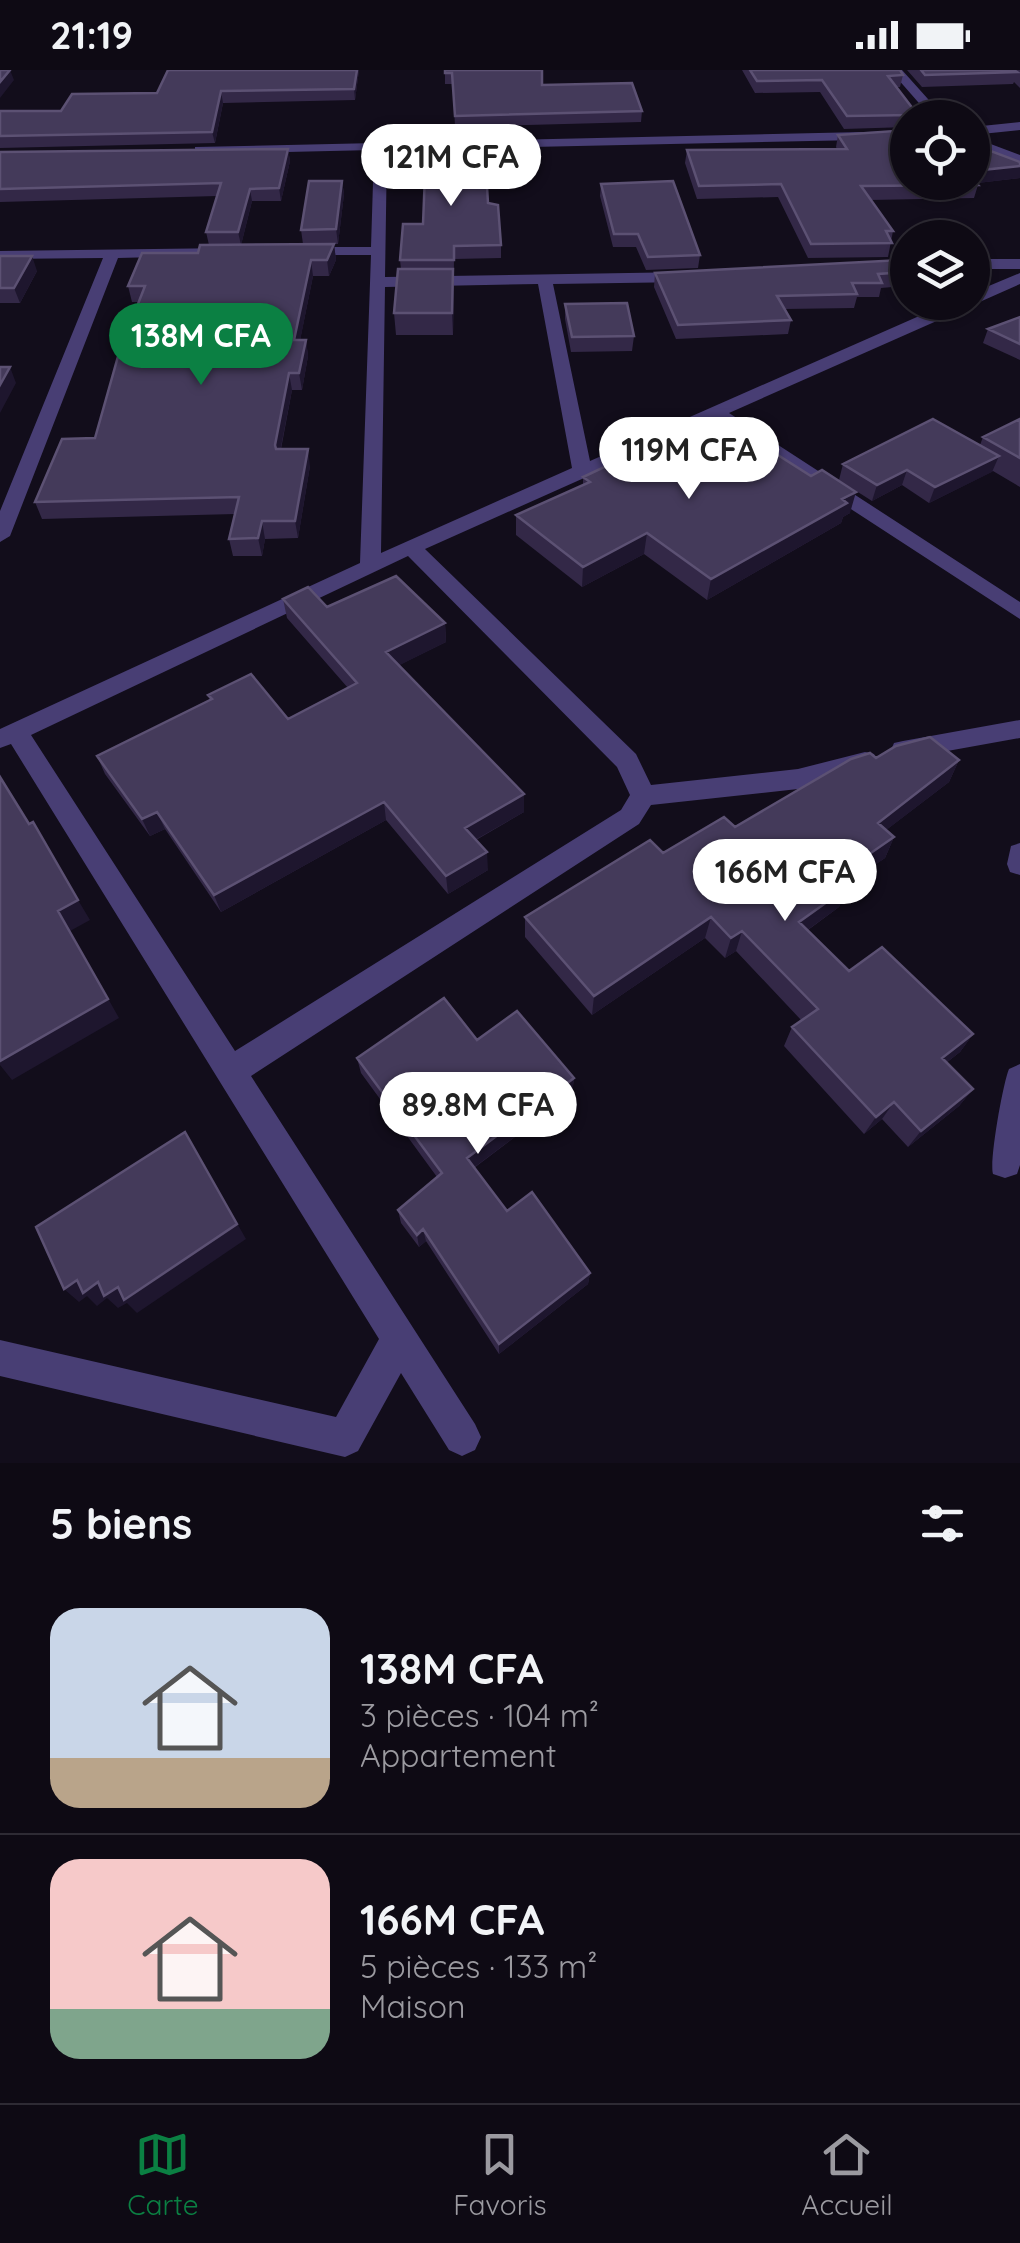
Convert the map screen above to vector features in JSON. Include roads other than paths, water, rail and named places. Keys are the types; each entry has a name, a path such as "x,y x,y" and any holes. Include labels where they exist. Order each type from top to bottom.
{"street":[{"path":"896,70 923,100"},
{"path":"990,129 1020,126"},
{"path":"190,150 890,135"},
{"path":"370,566 375,251 381,145"},
{"path":"990,148 1020,160"},
{"path":"286,251 375,251"},
{"path":"0,255 249,252"},
{"path":"0,536 112,254"},
{"path":"990,264 1020,264"},
{"path":"376,282 544,282 710,276"},
{"path":"990,291 1020,278"},
{"path":"544,282 582,470"},
{"path":"462,1437 233,1070 8,736 411,547 924,320"},
{"path":"715,412 1020,612"},
{"path":"411,547 627,761 643,796"},
{"path":"643,796 798,779 931,742 1020,729"},
{"path":"233,1070 630,818 643,796"},
{"path":"1020,854 1020,864"},
{"path":"1005,1162 1016,1122 1020,1079"},
{"path":"0,1358 344,1438 400,1338"}]}
